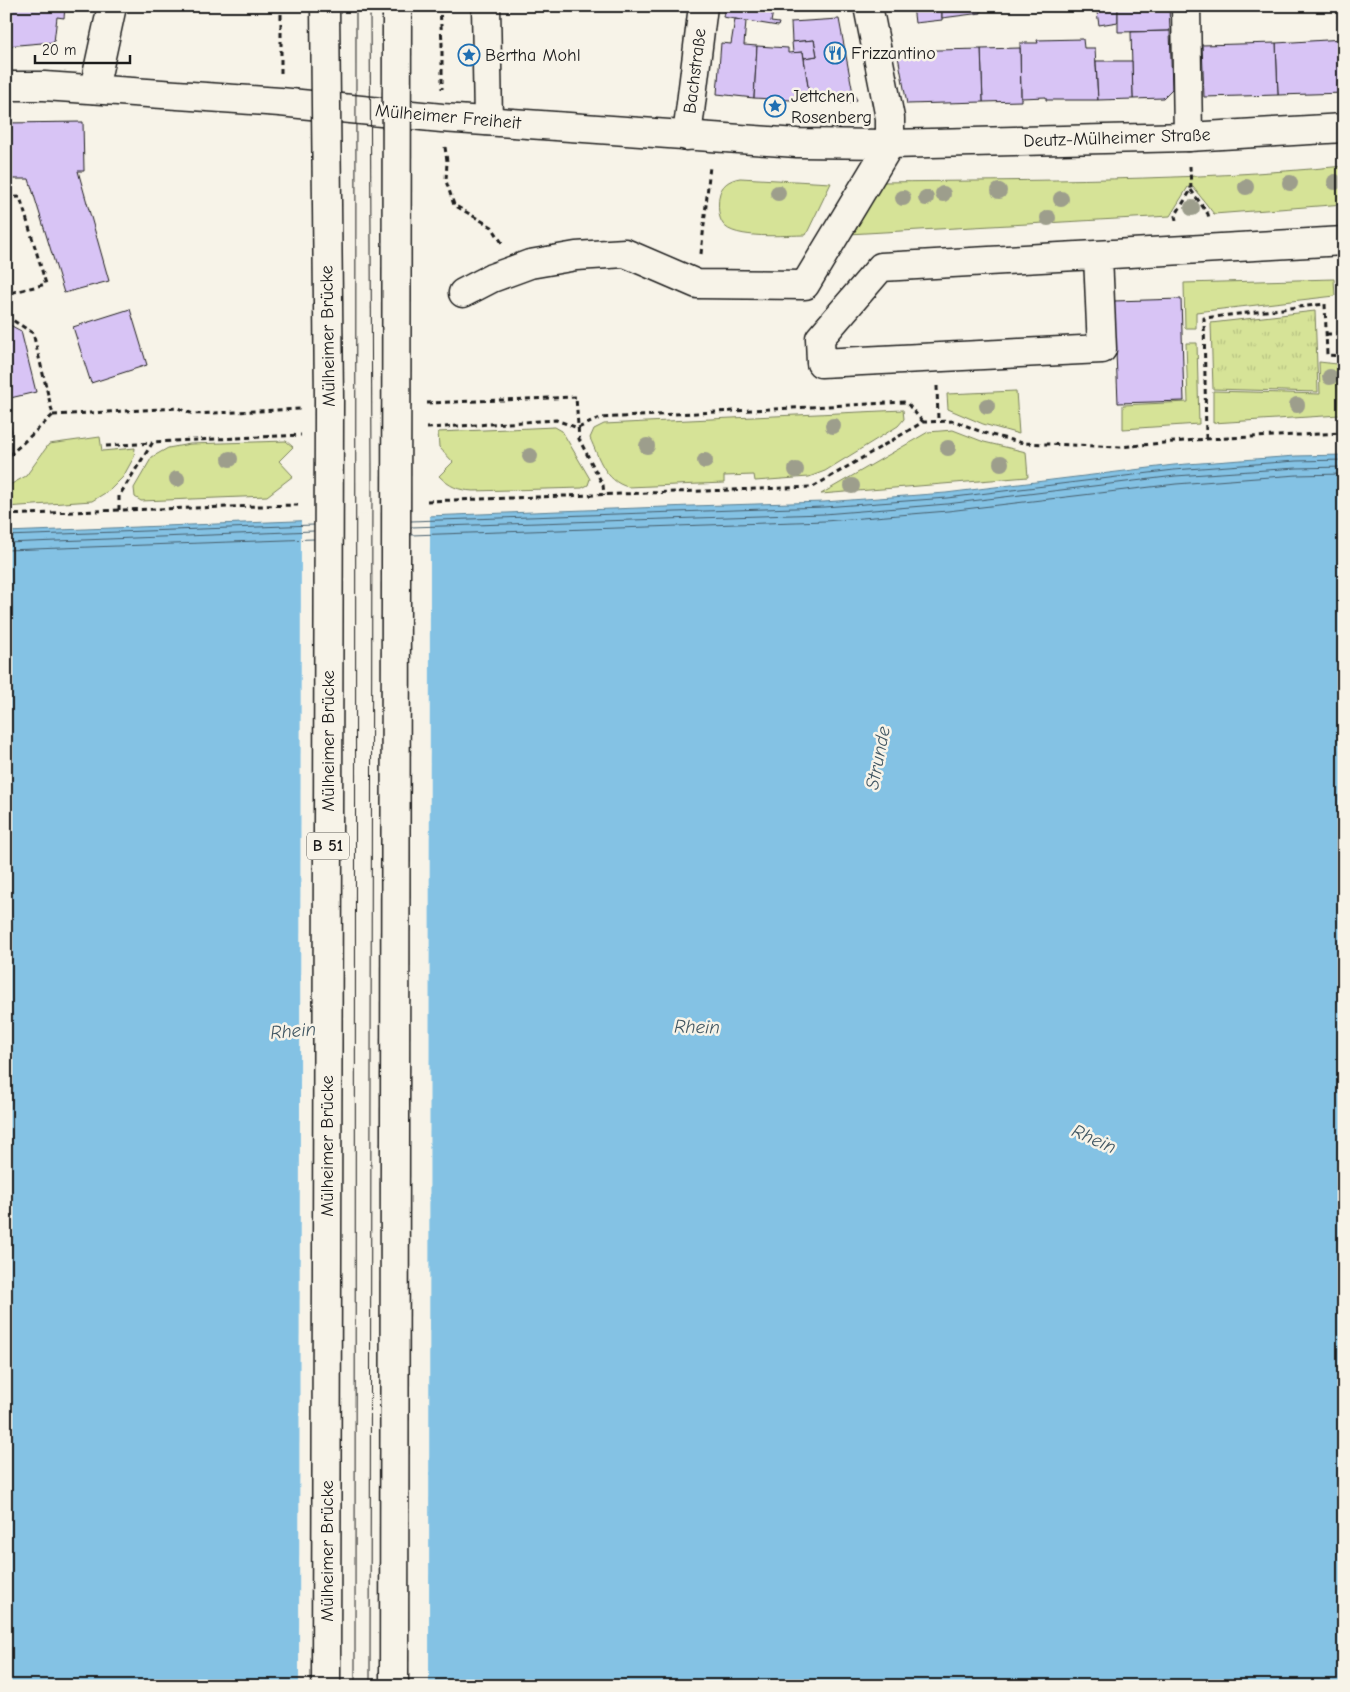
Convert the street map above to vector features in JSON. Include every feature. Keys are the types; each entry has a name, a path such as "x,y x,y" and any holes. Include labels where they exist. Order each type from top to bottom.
{"main road":[{"path":"94,89 112,6"},
{"name":"Mülheimer Brücke","path":"325,6 329,391 326,1686"},
{"name":"Mülheimer Brücke","path":"338,6 342,470 341,1686"},
{"path":"394,1686 397,6"},
{"path":"486,6 488,121"},
{"name":"Bachstraße","path":"687,136 703,6"},
{"path":"463,293 492,278 530,264 576,256 625,253 697,284 805,285 890,144 890,118 868,6"},
{"path":"1186,6 1188,138"},
{"name":"Mülheimer Freiheit","path":"6,86 44,86 280,102 442,118 687,136 797,143 890,144"},
{"name":"Deutz-Mülheimer Straße","path":"890,144 1188,138 1344,128"},
{"path":"1098,256 1102,349 821,363 820,338 882,267 1344,241"}],"path":[{"path":"281,6 281,53"},
{"path":"440,6 442,118"},
{"path":"447,161 446,181 454,204 492,227 518,268"},
{"path":"697,284 709,174"},
{"path":"1190,176 1191,190 1208,214"},
{"path":"1176,216 1191,190"},
{"path":"6,198 20,197 46,284 6,294"},
{"path":"1206,439 1204,318 1325,304 1327,356 1344,356"},
{"path":"6,316 33,333 53,415"},
{"path":"1326,334 1344,334"},
{"path":"937,395 938,420"},
{"path":"576,397 579,439 603,485 604,496 813,487 923,422 938,420 955,421 984,433 1023,443 1120,447 1206,439 1344,433"},
{"path":"578,428 600,418 906,402 923,422"},
{"path":"6,455 10,454 53,415 178,408 193,414"},
{"path":"106,446 268,437"},
{"path":"119,510 119,496 153,442"}],"green space":[{"path":"1344,166 1344,204 1214,214 1193,187 1188,187 1170,216 848,234 882,182 1056,180 1229,175"},
{"path":"740,178 831,183 806,235 761,236 749,235 729,229 720,218 719,200 722,189 732,180"},
{"path":"1334,279 1335,296 1196,312 1196,328 1185,328 1184,283"},
{"path":"1315,311 1318,392 1213,389 1211,323"},
{"path":"1186,343 1197,343 1199,424 1123,429 1123,405 1188,402"},
{"path":"1319,362 1337,364 1340,415 1213,423 1213,391 1320,394"},
{"path":"1016,391 1019,434 983,424 948,409 947,394"},
{"path":"903,410 904,419 898,426 825,471 809,477 755,481 754,475 724,476 724,483 628,487 620,484 608,474 590,438 594,429 604,424"},
{"path":"555,427 562,431 590,479 588,485 582,488 473,491 454,487 439,476 453,462 439,447 438,432"},
{"path":"953,430 984,442 1026,452 1028,477 821,494 928,432"},
{"path":"100,437 102,451 135,448 134,457 123,477 110,490 92,501 6,507 6,487 26,476 49,444"},
{"path":"286,441 293,447 279,461 293,476 267,496 141,501 135,497 134,488 152,457 168,448 190,444"}],"water":[{"path":"1344,455 1344,1686 6,1686 6,532 824,502 946,493 1174,465 1296,456"}],"pier":[{"path":"430,513 429,1686 299,1686 301,518"}],"building":[{"path":"6,6 65,7 64,18 57,17 54,42 6,46"},
{"path":"725,6 774,6 771,22 779,23 778,26 723,17"},
{"path":"913,6 942,6 942,20 915,23"},
{"path":"942,6 981,6 981,13 942,18"},
{"path":"1096,6 1118,6 1118,22 1099,25"},
{"path":"1118,6 1169,6 1170,31 1118,32"},
{"path":"735,19 746,21 744,45 757,46 754,98 717,94 721,43 731,44"},
{"path":"839,19 853,93 857,100 852,103 810,101 804,58 817,56 814,40 792,42 791,22"},
{"path":"1170,31 1172,89 1163,98 1133,99 1131,32"},
{"path":"1083,39 1084,48 1095,48 1098,100 1046,100 1046,97 1021,98 1020,43 1038,43 1037,40"},
{"path":"1344,39 1344,93 1278,95 1276,43"},
{"path":"814,40 817,56 804,58 803,52 793,53 792,42"},
{"path":"1276,43 1278,95 1204,97 1202,45"},
{"path":"757,46 788,48 788,53 803,52 810,101 754,98"},
{"path":"1020,48 1021,101 983,102 981,49"},
{"path":"981,49 983,102 907,104 897,51"},
{"path":"1096,61 1132,61 1133,99 1098,100"},
{"path":"83,122 84,171 78,171 109,281 64,293 29,179 6,179 6,123"},
{"path":"1181,299 1184,401 1118,403 1114,301"},
{"path":"130,309 147,365 91,383 73,327"},
{"path":"6,325 21,331 36,392 6,399"},
{"path":"6,403 12,432 6,433"}],"tram line":[{"path":"355,1686 356,6"},
{"path":"370,6 372,471 370,1686"}],"place":[{"name":"Frizzantino","path":"835,53"},
{"name":"Bertha Mohl","path":"469,55"},
{"name":"Jettchen Rosenberg","path":"775,106"}],"water label":[{"name":"Strunde","path":"878,758"},
{"name":"Rhein","path":"697,1027"},
{"name":"Rhein","path":"293,1031"},
{"name":"Rhein","path":"1094,1139"}]}
